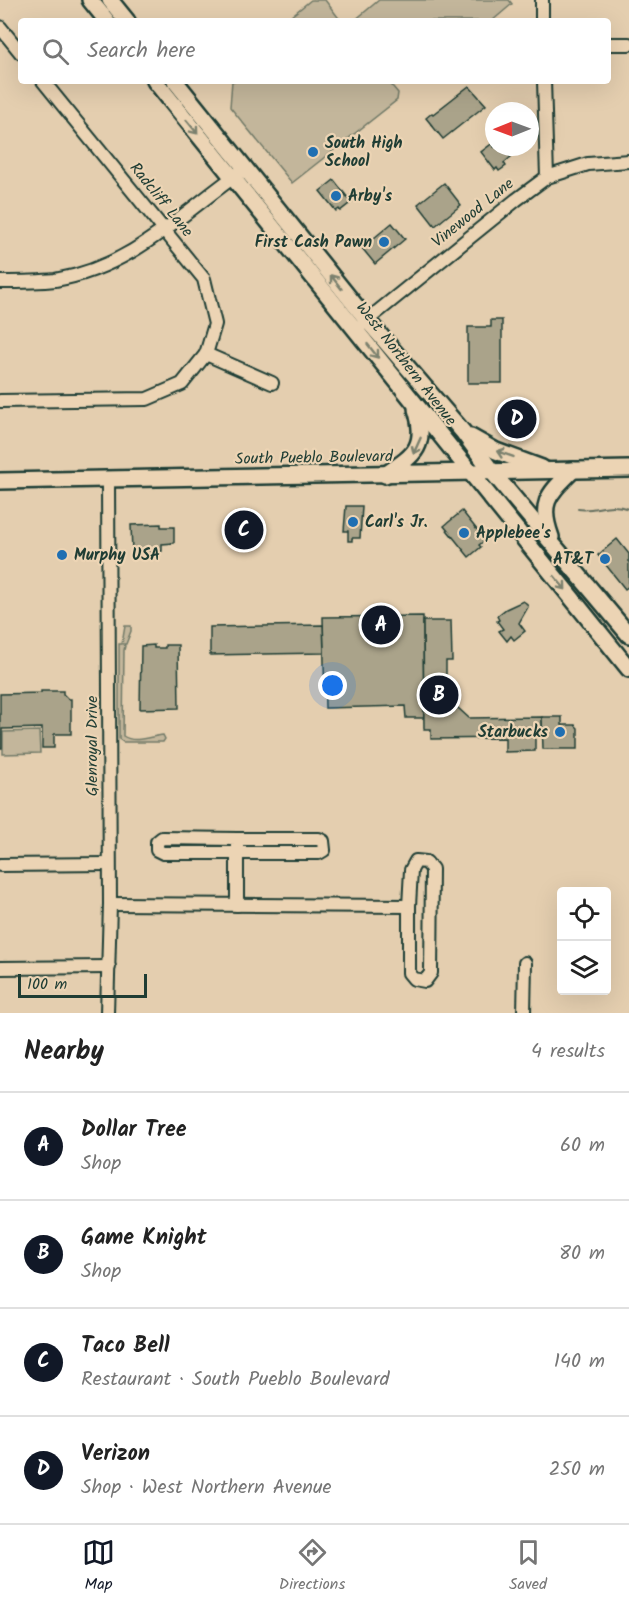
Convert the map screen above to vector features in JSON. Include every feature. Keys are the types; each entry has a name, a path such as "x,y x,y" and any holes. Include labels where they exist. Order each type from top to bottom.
{"main road":[{"path":"90,0 105,18"},
{"path":"110,0 125,18"},
{"name":"West Northern Avenue","path":"159,84 239,173 361,325 414,403 469,473 629,669"},
{"name":"West Northern Avenue","path":"177,84 239,173"},
{"name":"West Northern Avenue","path":"361,325 463,432 493,473 629,635"},
{"path":"385,475 410,458 419,445 420,422 414,403"},
{"path":"463,432 496,451 550,471"},
{"name":"South Pueblo Boulevard","path":"0,481 629,469"},
{"path":"553,543 545,511 547,499 553,489 573,470"}],"street":[{"path":"542,0 542,18"},
{"path":"0,27 18,49"},
{"path":"611,44 629,44"},
{"name":"Radcliff Lane","path":"0,401 147,399 182,384 206,354 215,324 204,279 45,84"},
{"path":"544,84 547,177"},
{"name":"Vinewood Lane","path":"361,325 547,177 588,164 629,161"},
{"path":"0,282 57,279 110,263 132,253 239,173"},
{"path":"206,354 272,383"},
{"name":"Glenroyal Drive","path":"107,1013 110,904 108,479"},
{"path":"162,838 237,838 319,839 323,841 324,850 319,853 163,854 157,849 157,842 162,838"},
{"path":"237,838 237,905"},
{"path":"416,861 426,862 432,869 431,973 424,981 414,979 409,974 409,906 411,870 416,861"},
{"path":"0,865 109,864"},
{"path":"110,904 409,906"},
{"path":"524,1013 525,963"},
{"path":"0,968 109,967"}],"shaded area":[{"path":"311,0 325,0 339,18 289,18"},
{"path":"379,0 509,0 512,4 496,18 358,18"},
{"name":"South High School","path":"232,84 390,84 398,93 397,100 292,183 230,107"},
{"path":"125,626 131,626 131,631 124,644 123,736 138,739 163,735 165,739 163,742 123,742 119,739 119,644 122,644"},
{"path":"39,731 40,753 3,754 3,732"}],"building":[{"path":"469,86 485,104 443,139 426,118"},
{"path":"485,149 485,156 511,157 504,163 506,166 499,171 497,168 495,170 481,152"},
{"name":"Arby's","path":"334,180 348,198 351,195 354,200 340,211 339,209 336,211 320,191"},
{"path":"444,183 461,205 435,226 418,204"},
{"path":"392,223 405,239 375,264 362,248"},
{"path":"491,320 502,320 502,383 468,383 468,327 491,327"},
{"path":"515,400 530,424 516,432 501,408"},
{"name":"Carl's Jr.","path":"346,506 362,506 360,538 352,538 352,541 348,541 348,531 344,531"},
{"name":"Applebee's","path":"462,511 485,540 479,545 481,547 469,557 444,526"},
{"path":"237,515 251,515 252,545 238,545"},
{"path":"161,524 161,527 174,527 174,543 162,544 162,551 132,551 131,525"},
{"path":"617,539 629,554 629,586 625,589 598,555"},
{"path":"523,601 528,607 519,623 525,631 514,640 511,636 507,641 499,631 503,629 497,621 499,620 497,616"},
{"path":"423,616 424,718 406,718 405,706 325,708 323,617"},
{"path":"423,621 451,621 452,661 446,661 446,697 469,718 542,717 543,737 535,737 535,751 505,752 505,738 431,739 431,729 424,729"},
{"path":"323,625 324,653 210,655 210,627"},
{"path":"154,645 154,648 165,648 165,645 178,645 179,708 140,709 141,646"},
{"path":"41,691 63,691 68,699 71,699 71,734 54,734 54,748 42,748 42,728 2,729 2,748 0,748 0,694 41,693"},
{"name":"Starbucks","path":"542,717 562,717 562,725 575,725 578,728 578,749 543,749"}],"waterway":[{"path":"578,509 608,506 629,509"}],"place":[{"name":"South High School","path":"313,152"},
{"name":"Arby's","path":"336,196"},
{"name":"First Cash Pawn","path":"384,242"},
{"name":"Verizon","path":"517,419"},
{"name":"Carl's Jr.","path":"353,522"},
{"name":"Taco Bell","path":"244,530"},
{"name":"Applebee's","path":"464,533"},
{"name":"Murphy USA","path":"62,555"},
{"name":"AT&T","path":"605,559"},
{"name":"Dollar Tree","path":"381,625"},
{"name":"Game Knight","path":"439,695"},
{"name":"Starbucks","path":"560,732"}]}
